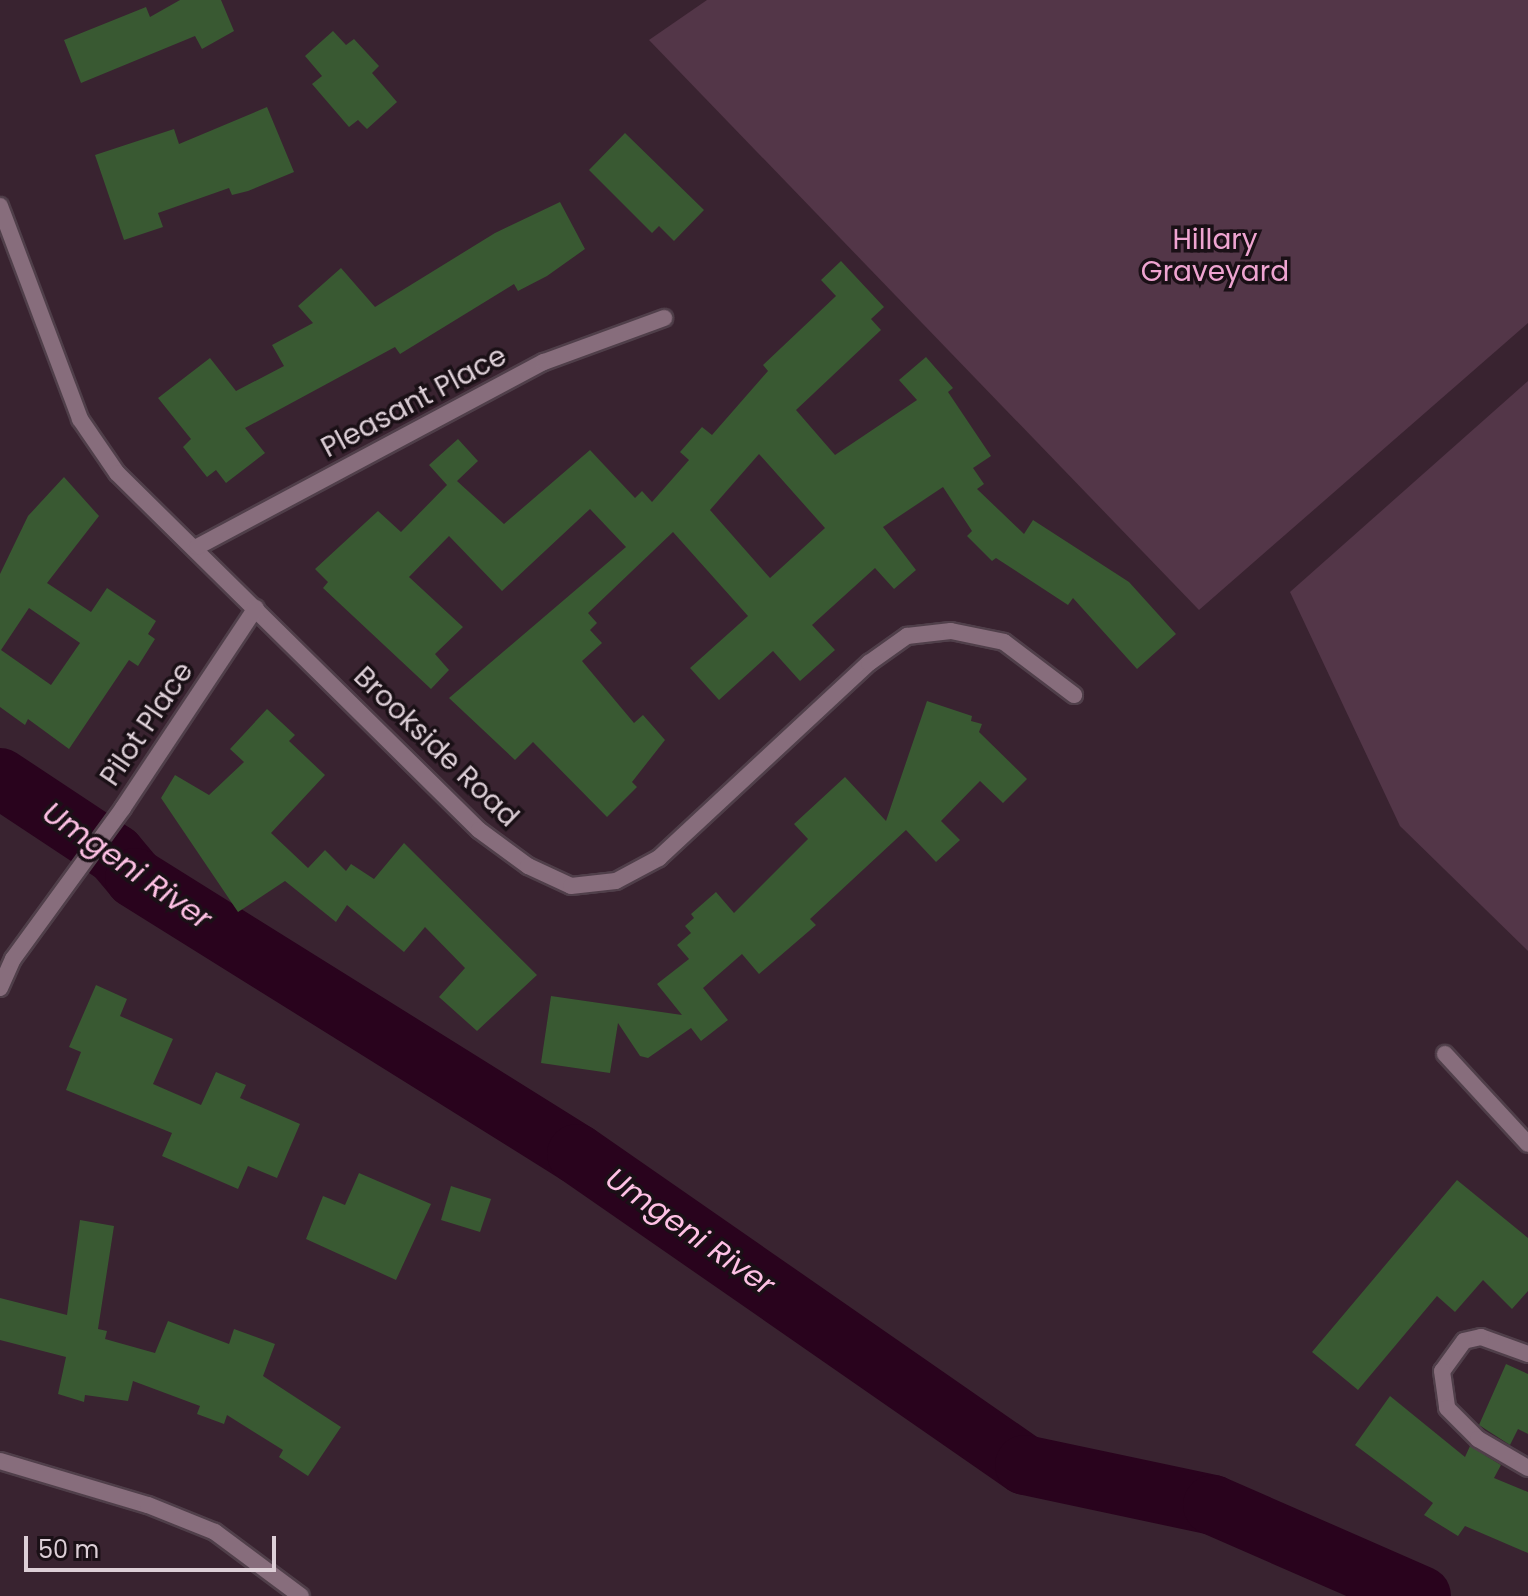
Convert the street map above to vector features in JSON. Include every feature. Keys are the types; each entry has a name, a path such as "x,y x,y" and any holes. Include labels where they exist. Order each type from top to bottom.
{"street":[{"name":"Brookside Road","path":"0,206 80,419 117,473 197,547 479,830 528,866 571,886 616,881 659,858 869,663 907,636 951,631 1004,642 1074,695"},
{"name":"Pleasant Place","path":"197,547 544,362 664,318"},
{"name":"Pilot Place","path":"0,988 13,959 123,808 256,608"},
{"path":"1445,1054 1528,1144"},
{"path":"1528,1354 1481,1337 1464,1341 1442,1371 1447,1408 1478,1439 1528,1468"},
{"path":"0,1461 148,1505 215,1532 301,1596"}],"green space":[{"name":"Hillary Graveyard","path":"707,0 1528,0 1528,323 1199,610 649,40"},
{"path":"1528,381 1528,951 1400,826 1290,592"}],"building":[{"path":"180,0 221,0 234,31 202,49 195,36 81,83 64,40 146,7 150,17"},
{"path":"333,31 346,45 354,39 379,66 372,73 397,102 367,129 358,120 349,127 312,84 322,76 305,56"},
{"path":"267,107 294,172 248,191 232,195 229,188 158,213 163,227 124,240 95,155 174,129 179,144"},
{"path":"625,133 704,210 674,241 659,226 652,233 589,170"},
{"path":"560,202 585,249 547,276 518,291 514,284 400,354 395,347 245,428 265,453 226,483 216,470 207,477 183,447 191,439 158,398 210,358 236,391 284,366 272,345 313,323 298,306 341,268 375,307 495,233"},
{"path":"841,261 884,307 871,319 881,330 796,410 835,455 917,400 899,380 926,357 953,388 948,392 991,456 973,468 984,484 977,489 1024,534 1033,520 1129,582 1176,634 1137,669 1073,598 1068,605 996,558 992,561 967,536 972,531 943,487 883,527 916,570 894,589 875,568 812,625 835,650 800,681 773,651 719,700 690,668 748,616 673,532 588,613 597,623 590,630 602,643 582,661 634,723 643,715 665,740 632,782 637,787 607,817 533,742 515,760 449,698 626,547 590,509 502,591 449,536 409,577 463,627 435,654 449,670 431,689 323,588 328,582 315,569 378,511 401,532 447,485 429,465 458,439 478,461 457,481 504,524 590,450 635,498 642,491 652,502 689,460 680,452 702,427 712,435 768,371 763,365 836,296 821,280","holes":["759,454 825,528 770,578 710,510"]},
{"path":"64,477 99,516 47,583 91,612 107,588 156,621 148,634 155,639 138,666 129,660 69,749 28,719 25,725 0,707 0,574 28,516","holes":["29,608 80,643 51,685 1,650"]},
{"path":"927,701 972,716 971,721 982,724 979,732 1027,779 1003,803 980,781 941,821 960,840 936,862 906,830 810,919 816,925 759,974 742,954 703,988 728,1020 701,1041 691,1028 648,1058 640,1056 618,1023 610,1073 541,1063 551,996 682,1015 657,984 689,959 677,945 691,933 685,926 694,918 691,914 716,892 734,913 808,839 794,824 845,777 886,821"},
{"path":"267,709 295,735 289,741 325,775 271,833 308,868 325,850 346,871 351,864 374,879 404,843 537,975 477,1031 439,997 465,968 425,927 404,952 347,905 336,922 285,881 238,912 161,798 175,775 209,795 244,762 230,749"},
{"path":"96,985 127,999 120,1016 173,1039 153,1084 201,1105 216,1072 246,1085 240,1098 300,1124 277,1178 248,1166 238,1189 162,1156 172,1133 66,1090 81,1052 69,1047"},
{"path":"359,1173 431,1204 396,1280 306,1239 323,1196 345,1205"},
{"path":"1457,1180 1528,1238 1528,1291 1512,1309 1483,1280 1455,1312 1437,1296 1358,1390 1312,1352"},
{"path":"451,1186 491,1199 480,1232 441,1220"},
{"path":"80,1220 114,1226 98,1329 107,1331 105,1339 155,1353 168,1321 229,1344 234,1329 275,1344 263,1376 341,1427 308,1476 279,1457 283,1450 227,1415 224,1424 197,1414 200,1406 133,1381 128,1401 85,1395 84,1402 58,1394 66,1357 0,1340 0,1298 67,1315"},
{"path":"1506,1364 1528,1374 1528,1434 1518,1429 1510,1445 1479,1425"},
{"path":"1390,1396 1465,1457 1470,1446 1501,1465 1494,1478 1528,1492 1528,1553 1465,1526 1458,1536 1424,1515 1433,1503 1355,1445"}],"waterway":[{"name":"Umgeni River","path":"0,778 115,854 135,878 577,1154 1025,1465 1213,1505 1421,1596"}]}
